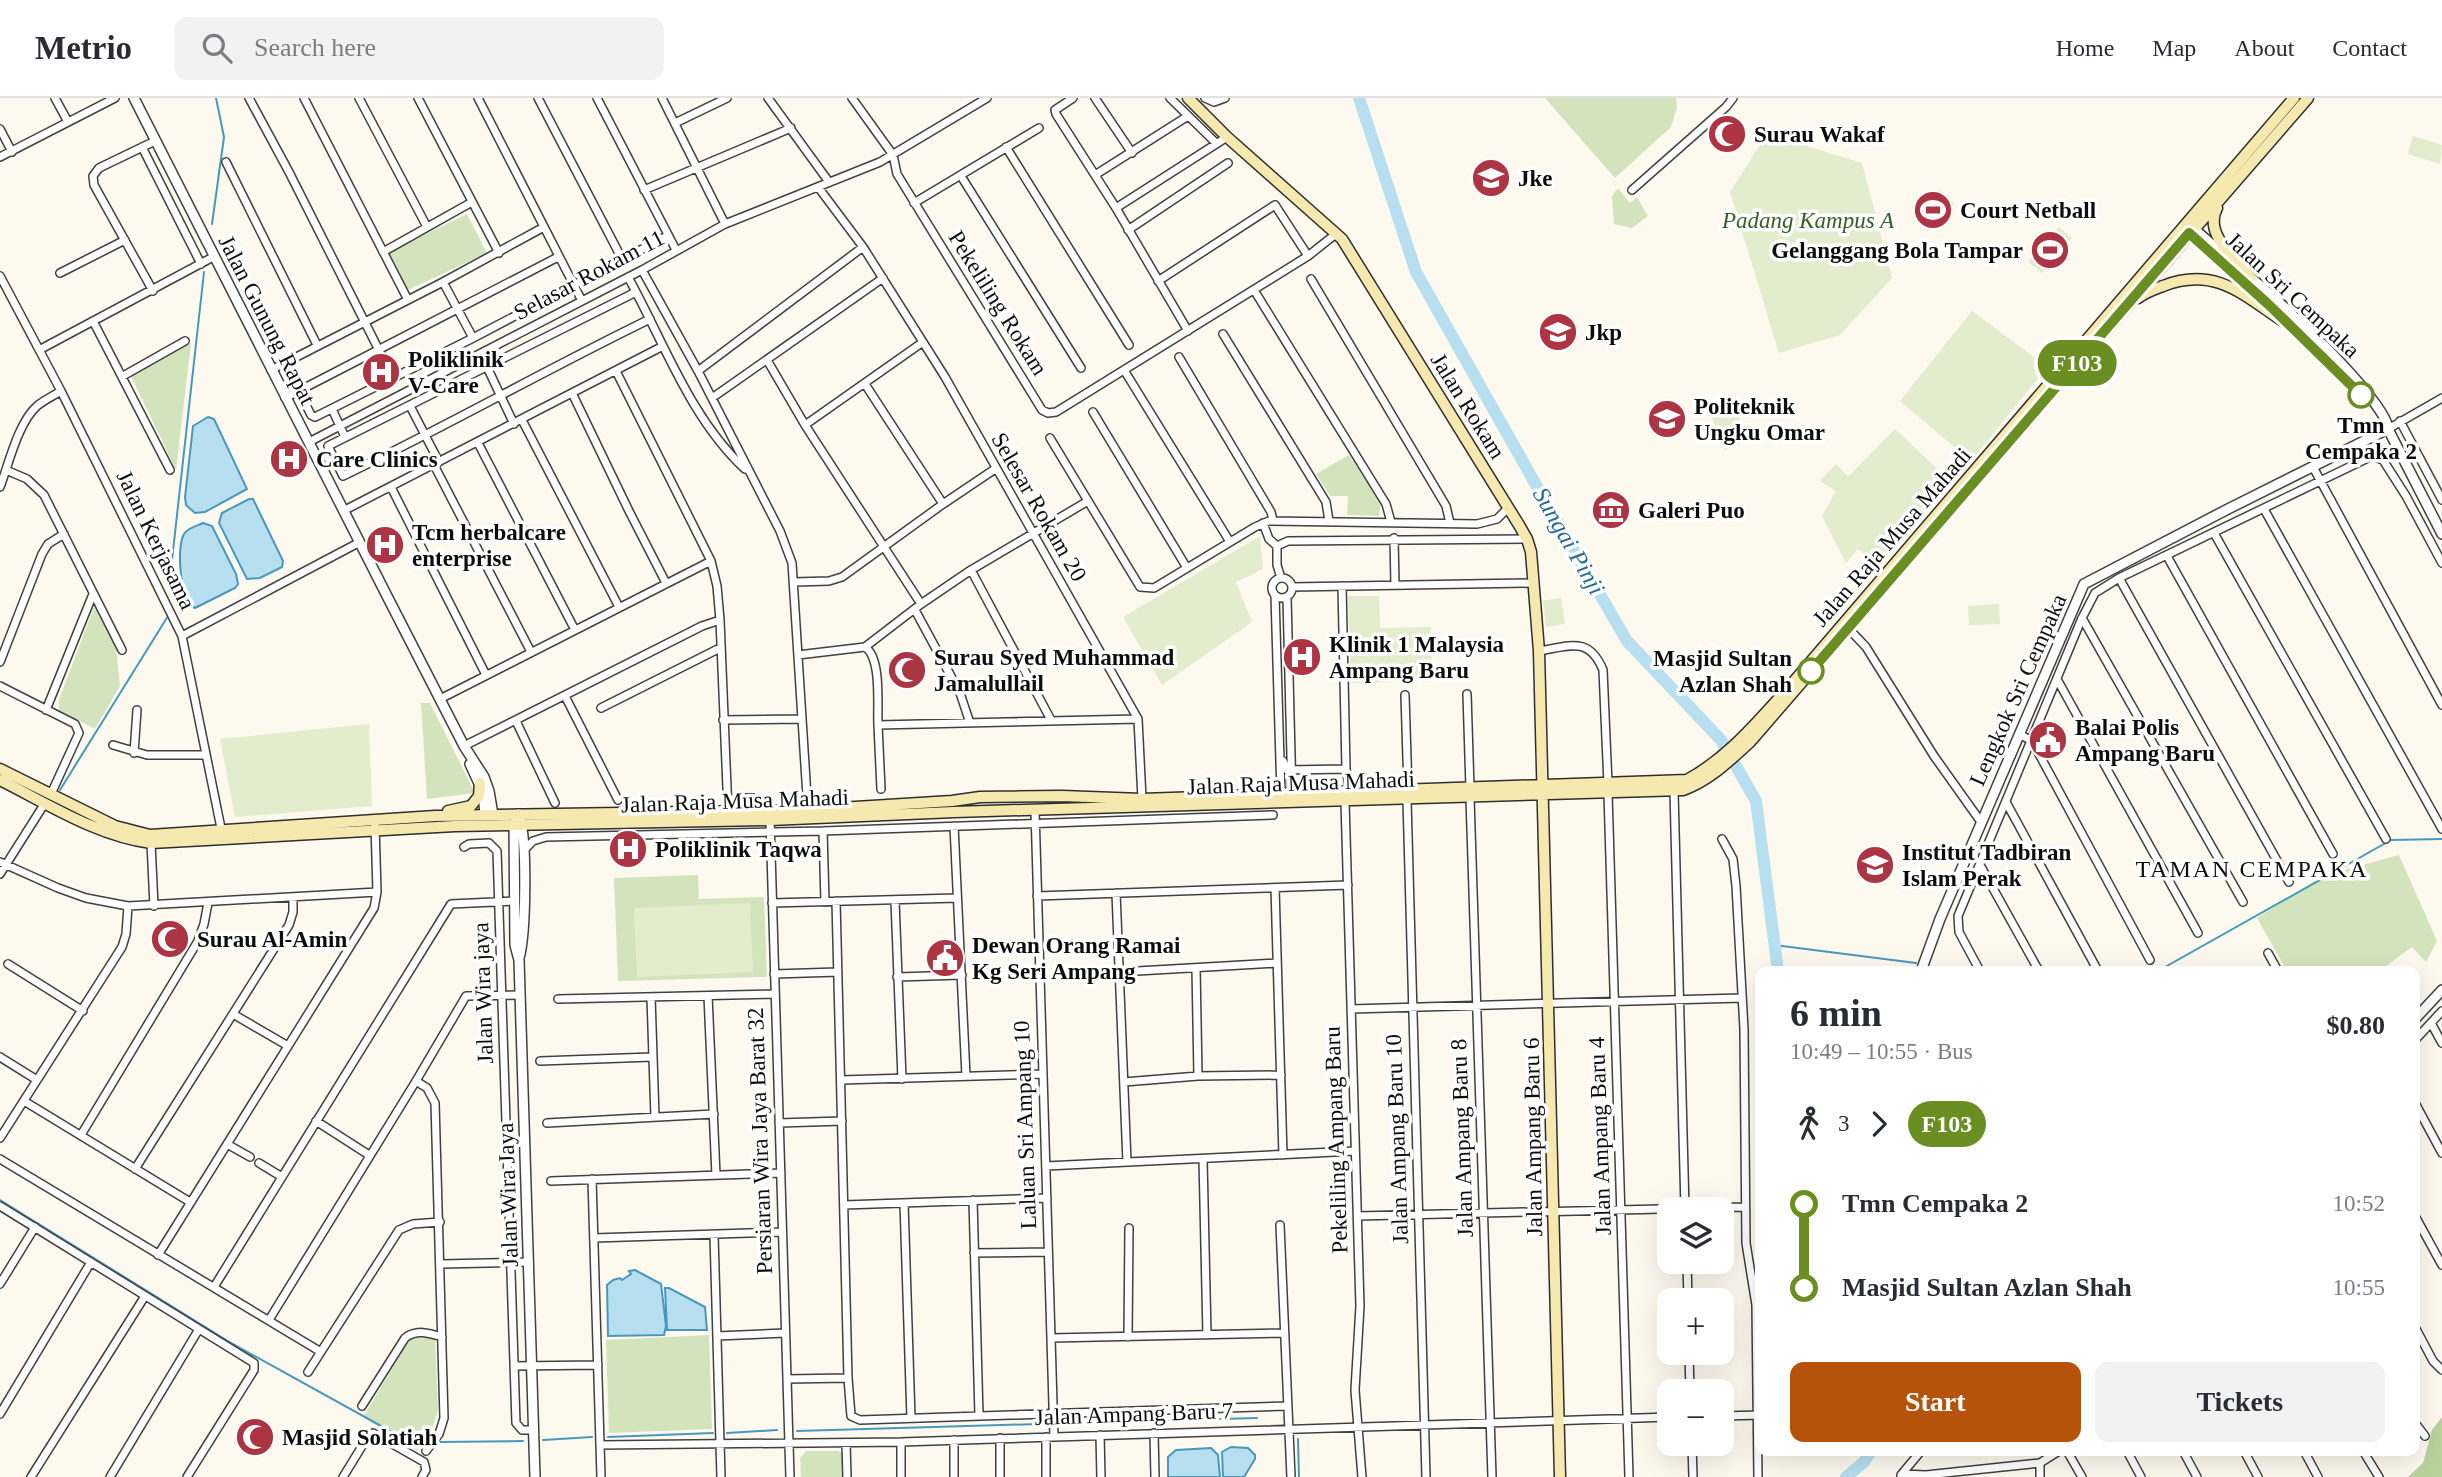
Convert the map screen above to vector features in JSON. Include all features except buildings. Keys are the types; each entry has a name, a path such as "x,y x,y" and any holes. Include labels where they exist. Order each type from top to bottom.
{"main road":[{"name":"Jalan Rokam","path":"1188,98 1337,233 1508,508"},
{"name":"Jalan Raja Musa Mahadi","path":"2082,352 2126,307 2294,98"},
{"name":"Jalan Raja Musa Mahadi","path":"0,769 108,834 151,843 375,825 770,820 980,797 1142,799 1281,794 1291,798 1345,802 1408,795 1470,793 1608,789 1674,792 1698,784 1745,742 2190,228 2228,190 2308,98"},
{"path":"2228,190 2216,209 2213,226 2220,242 2251,278"},
{"path":"2126,307 2143,295 2176,281 2209,279 2239,290 2292,327"},
{"name":"Jalan Ampang Baru 6","path":"1508,508 1527,539 1531,552 1539,650 1560,1477"},
{"name":"Jalan Raja Musa Mahadi","path":"1608,789 1687,780 1720,764"},
{"name":"Jalan Raja Musa Mahadi","path":"0,780 130,831 150,835 222,836"},
{"path":"435,816 440,812 471,806 480,796 480,783"},
{"name":"Jalan Raja Musa Mahadi","path":"375,825 435,816 727,807 809,814 1035,809 1291,798 1350,791 1408,795"},
{"path":"952,801 1031,802 1035,809 1054,802 1142,799"},
{"path":"479,825 489,816 518,825"}],"street":[{"path":"55,98 68,122"},
{"path":"0,158 115,98"},
{"name":"Jalan Gunung Rapat","path":"134,98 464,746 484,777 489,791 489,816"},
{"path":"304,98 408,300"},
{"path":"359,98 427,227"},
{"path":"418,98 499,253"},
{"path":"478,98 582,301"},
{"path":"538,98 622,259"},
{"path":"597,98 676,250"},
{"path":"662,98 725,224"},
{"path":"675,123 727,98"},
{"path":"768,98 829,182"},
{"name":"Pekeliling Rokam","path":"852,98 893,155 897,174 914,203 1042,410 1048,413 1056,412 1254,290 1308,256 1337,233"},
{"name":"Selasar Rokam 11","path":"309,442 642,270 725,224 893,155 987,98"},
{"path":"1073,98 1058,107 1056,114 1116,208 1188,331"},
{"path":"1095,98 1132,153"},
{"path":"1170,98 1216,143"},
{"path":"1205,98 1214,102 1225,98"},
{"path":"1632,190 1733,98"},
{"path":"249,99 393,378"},
{"path":"1095,175 1188,116"},
{"path":"644,190 791,128"},
{"path":"914,203 1039,128"},
{"path":"0,130 12,152"},
{"path":"1116,208 1227,136"},
{"path":"153,291 94,185 93,176 99,169 155,141"},
{"path":"142,147 201,264"},
{"path":"1006,147 1129,345"},
{"path":"226,162 317,345"},
{"path":"1128,230 1227,163"},
{"path":"961,176 1081,368"},
{"name":"Selesar Rokam 20","path":"818,187 863,247 923,342 1138,719 1142,799"},
{"path":"383,252 472,202"},
{"path":"1158,281 1275,205 1308,256"},
{"path":"271,370 499,253 544,227"},
{"name":"Jalan Sri Cempaka","path":"2190,228 2298,321 2363,388 2382,413 2388,423 2388,429"},
{"name":"Jalan Sri Cempaka","path":"2190,228 2351,384 2388,429 2442,534"},
{"name":"Selasar Rokam 11","path":"332,409 667,236"},
{"path":"60,273 125,240"},
{"path":"698,371 863,247"},
{"path":"39,350 213,257"},
{"path":"285,398 558,257"},
{"path":"642,270 712,398 780,531 792,563 809,814"},
{"name":"Jalan Kerjasama","path":"0,276 61,391 182,636 222,836"},
{"path":"628,277 706,425 723,448 748,472"},
{"path":"712,398 883,278"},
{"path":"1311,279 1446,506 1450,523"},
{"path":"443,282 473,338"},
{"path":"1254,290 1386,505 1391,522"},
{"path":"636,292 328,446 343,476 650,319"},
{"path":"93,321 170,470"},
{"path":"527,329 535,343"},
{"path":"1223,334 1326,502 1329,521"},
{"path":"122,376 186,341"},
{"path":"806,425 923,342"},
{"path":"344,511 663,346"},
{"path":"1179,357 1271,512 1273,520"},
{"path":"767,360 918,607 960,693 970,723"},
{"path":"487,367 514,424"},
{"path":"1124,370 1230,542"},
{"path":"616,371 711,561 717,586 720,620 727,807"},
{"path":"865,384 943,504"},
{"path":"0,487 29,415 37,406 61,391"},
{"path":"299,391 311,415 315,417 332,409 345,438"},
{"path":"572,393 667,583"},
{"path":"2388,429 2442,399"},
{"path":"410,406 436,464 531,652"},
{"path":"1093,412 1187,568"},
{"path":"523,420 619,607"},
{"path":"2400,421 2442,500"},
{"name":"Lengkok Sri Cempaka","path":"1923,966 1940,919 2084,583 2388,429"},
{"path":"1050,438 1140,587 1154,588 1263,523 1273,520 1477,524 1497,519 1508,508"},
{"path":"478,443 575,630"},
{"path":"1977,966 1959,932 1958,916 2082,618 2095,593 2119,578 2372,456 2383,460 2442,563"},
{"path":"2313,467 2442,705"},
{"path":"6,470 36,486 64,534 122,650"},
{"path":"794,582 830,581 842,577 995,470"},
{"path":"391,487 486,675"},
{"path":"2406,496 2418,489"},
{"path":"798,655 866,647 971,570 1088,501"},
{"path":"2264,509 2442,829"},
{"path":"1263,523 1269,539 1277,546 1277,565 1281,578"},
{"path":"2214,533 2386,839"},
{"path":"0,662 41,554 48,544 64,534"},
{"path":"1277,546 1288,541 1394,538 1527,539"},
{"path":"1394,538 1395,585"},
{"path":"182,636 360,542"},
{"path":"2167,555 2333,854"},
{"path":"440,699 711,561"},
{"path":"971,570 1051,720"},
{"path":"1281,794 1275,596 1272,590 1273,583 1281,578 1287,579 1292,587"},
{"path":"2119,578 2289,882"},
{"path":"1292,587 1533,583"},
{"path":"1342,586 1346,769 1350,791"},
{"path":"1291,798 1287,597 1292,587"},
{"path":"46,710 93,594"},
{"path":"1275,596 1287,597"},
{"path":"2082,618 2243,902"},
{"path":"464,746 702,626 720,620"},
{"path":"1846,626 1866,647 1945,773 1981,822"},
{"name":"Jalan Ampang Baru 4","path":"1539,650 1583,645 1599,660 1603,670 1629,1477"},
{"path":"866,647 876,665 880,789"},
{"path":"601,708 720,648"},
{"path":"2058,681 2198,933"},
{"path":"0,686 75,724 79,733 48,798 3,863 0,874"},
{"name":"Jalan Ampang Baru 8","path":"1467,694 1492,1477"},
{"name":"Jalan Ampang Baru 10","path":"1405,695 1426,1477"},
{"path":"565,696 618,800"},
{"path":"134,753 137,710"},
{"path":"723,720 802,719"},
{"path":"878,725 1138,719"},
{"path":"516,721 555,803"},
{"path":"2019,734 2032,741 2150,960"},
{"path":"1280,744 1283,765 1287,770 1346,769"},
{"path":"113,745 147,755 206,755"},
{"name":"Jalan Gunung Rapat","path":"464,746 465,754 480,783 489,816"},
{"path":"1674,792 1685,1197"},
{"path":"741,798 753,798 759,811 766,814 770,820"},
{"name":"Pekeliling Ampang Baru","path":"1345,802 1360,1306 1355,1390 1362,1477"},
{"path":"2006,802 2095,966"},
{"name":"Laluan Sri Ampang 10","path":"1035,809 1053,1412 1046,1477"},
{"name":"Jalan Wira Jaya","path":"518,814 515,945 519,960 536,1477"},
{"path":"524,850 533,841 546,837 770,833 1273,814"},
{"name":"Persiaran Wira Jaya Barat 32","path":"770,820 790,1477"},
{"path":"158,1255 374,908 377,892 375,825"},
{"name":"Jalan Wira Jaya","path":"518,825 524,850 523,945 519,960"},
{"path":"954,825 966,1076"},
{"path":"823,831 825,902"},
{"path":"1721,839 1733,859 1735,872 1745,1080 1746,1243 1755,1299"},
{"path":"151,843 154,906"},
{"name":"Jalan Wira jaya","path":"464,847 469,844 489,843 494,845 497,851 516,1423 522,1430 534,1430"},
{"path":"3,863 86,898 128,905 154,906 377,892"},
{"path":"1980,865 2036,966"},
{"path":"1037,896 1348,885"},
{"path":"1275,888 1283,1155"},
{"path":"1116,893 1127,1162"},
{"path":"135,1169 289,925 293,912 293,897"},
{"path":"772,903 957,898"},
{"path":"214,1287 451,904 515,901"},
{"path":"836,901 851,1416 860,1420 1286,1406"},
{"path":"895,901 901,1079"},
{"path":"81,1135 198,941 208,903"},
{"path":"0,1138 122,947 126,934 128,905"},
{"path":"2268,953 2275,966"},
{"path":"1120,972 1277,963"},
{"path":"8,964 83,1011"},
{"path":"1196,968 1198,1076"},
{"path":"774,974 838,972"},
{"path":"897,977 961,975"},
{"path":"2420,1014 2442,990"},
{"path":"558,999 775,994"},
{"path":"268,1320 466,996 520,995"},
{"path":"708,996 716,1175"},
{"path":"650,998 655,1117"},
{"path":"1351,1009 1741,998"},
{"path":"2420,1035 2442,1011"},
{"path":"233,1014 288,1046"},
{"path":"2431,1023 2442,1043"},
{"path":"0,1057 37,1080"},
{"path":"540,1061 653,1057"},
{"path":"841,1080 1043,1073"},
{"path":"1124,1082 1198,1076 1280,1075"},
{"path":"416,1081 427,1088 435,1103 440,1222 444,1418 439,1434 426,1451"},
{"path":"24,1101 190,1202"},
{"path":"2420,1112 2442,1153"},
{"path":"547,1123 714,1114"},
{"path":"316,1121 369,1155"},
{"path":"779,1122 842,1121"},
{"path":"227,1144 250,1157"},
{"path":"1046,1166 1355,1151"},
{"path":"0,1159 321,1352"},
{"path":"1203,1159 1207,1335"},
{"path":"259,1163 282,1177"},
{"path":"551,1181 780,1173"},
{"path":"592,1179 601,1477"},
{"path":"844,1206 1047,1198"},
{"path":"973,1200 979,1415"},
{"path":"904,1203 911,1418"},
{"path":"0,1206 250,1359 254,1370 187,1477"},
{"path":"1734,1207 1745,1207"},
{"path":"1358,1216 1657,1209"},
{"path":"308,1372 399,1230 413,1224 440,1222"},
{"path":"1280,1225 1291,1477"},
{"path":"2420,1225 2442,1265"},
{"path":"0,1284 35,1227"},
{"path":"1128,1337 1129,1228"},
{"path":"594,1238 782,1232"},
{"path":"714,1235 721,1477"},
{"path":"974,1253 1048,1252"},
{"path":"0,1414 91,1262"},
{"path":"441,1264 529,1262"},
{"path":"31,1477 145,1296"},
{"path":"110,1477 199,1329"},
{"path":"362,1406 405,1338 418,1332 442,1337"},
{"path":"717,1336 785,1333"},
{"path":"1051,1338 1284,1333"},
{"path":"2420,1336 2433,1361 2442,1370"},
{"path":"515,1366 598,1365"},
{"path":"787,1379 848,1378"},
{"path":"1734,1416 1755,1415"},
{"name":"Jalan Ampang Baru 7","path":"600,1446 901,1442 1657,1417"},
{"path":"2420,1430 2425,1436"},
{"path":"1154,1433 1155,1477"},
{"path":"343,1477 370,1434 376,1434 424,1462 426,1470 422,1477"},
{"path":"1100,1435 1101,1477"},
{"path":"1000,1438 1000,1477"},
{"path":"954,1440 954,1477"},
{"path":"901,1442 901,1477"},
{"path":"846,1443 847,1477"},
{"path":"1692,1456 1693,1477"},
{"path":"1758,1456 1758,1477"},
{"path":"1901,1475 1916,1456"},
{"path":"1901,1475 1926,1475 2040,1462 2050,1456"},
{"path":"2070,1456 2082,1477"},
{"path":"2130,1456 2141,1477"},
{"path":"2186,1456 2197,1477"},
{"path":"2247,1456 2258,1477"},
{"path":"2307,1456 2318,1477"},
{"path":"2366,1456 2379,1477"},
{"path":"2040,1462 2040,1477"}],"green space":[{"path":"1545,98 1676,98 1677,108 1671,127 1615,178"},
{"name":"Padang Kampus A","path":"1767,134 1862,163 1892,278 1840,335 1779,353 1730,192"},
{"path":"2413,136 2442,145 2440,164 2408,154"},
{"path":"1618,188 1630,203 1637,197 1648,216 1632,228 1614,224 1612,196"},
{"name":"Court Netball","path":"1939,189 1954,204 1928,231 1913,217"},
{"path":"467,214 487,253 408,290 389,252"},
{"name":"Gelanggang Bola Tampar","path":"2059,227 2072,238 2042,273 2028,262"},
{"path":"1972,311 2047,367 1971,461 1900,401"},
{"path":"191,343 176,470 131,376"},
{"path":"1735,407 1748,441 1725,450 1711,416"},
{"path":"1895,429 1946,477 1912,519 1917,524 1880,568 1858,549 1846,563 1822,516 1836,491 1820,481 1836,464 1848,477"},
{"path":"1349,455 1381,503 1379,516 1347,515 1348,496 1330,496 1316,474"},
{"path":"1260,536 1263,569 1236,582 1252,622 1162,685 1123,617"},
{"path":"1348,596 1379,596 1380,628 1431,627 1432,681 1351,683"},
{"path":"1561,598 1565,624 1546,627 1543,601"},
{"path":"95,604 116,647 120,686 95,729 59,710 59,700"},
{"path":"1999,604 2000,624 1969,625 1968,606"},
{"path":"421,703 430,703 475,793 427,799"},
{"path":"369,724 372,806 235,817 220,739"},
{"path":"2399,855 2437,941 2426,962 2412,947 2386,966 2284,966 2257,918 2322,876"},
{"path":"698,875 699,899 764,897 767,977 618,981 614,878"},
{"path":"750,903 753,972 637,977 634,908"},
{"path":"709,1335 712,1429 609,1433 606,1340"},
{"path":"411,1337 435,1339 438,1410 433,1426 417,1451 363,1417"},
{"path":"2442,1417 2442,1477 2408,1477 2423,1463 2432,1430"},
{"path":"806,1451 839,1451 842,1454 843,1477 801,1477 800,1458"}],"water":[{"path":"208,417 214,419 247,489 205,512 195,513 186,505 185,497 193,426"},
{"path":"253,499 283,561 282,567 260,578 247,579 219,523 222,513"},
{"path":"203,523 212,526 236,574 238,584 195,608 190,603 183,585 180,550 185,532"},
{"path":"635,1270 661,1284 666,1326 664,1335 608,1336 607,1285 613,1280 622,1280 631,1274 629,1271"},
{"path":"665,1288 705,1307 707,1330 667,1330"},
{"path":"1231,1447 1248,1448 1255,1455 1244,1477 1223,1477 1222,1452"},
{"path":"1211,1448 1218,1455 1220,1477 1168,1477 1168,1457 1176,1450"}],"waterway":[{"path":"212,224 224,137 216,98"},
{"name":"Sungai Pinji","path":"1359,98 1416,272 1531,476 1627,641 1721,740 1756,801 1777,966"},
{"path":"169,587 204,272"},
{"path":"60,790 168,616"},
{"path":"2167,966 2391,840 2442,839"},
{"path":"1774,945 1916,963"},
{"path":"0,1200 231,1343 410,1442 426,1442"},
{"path":"1064,1423 1257,1418"},
{"path":"797,1431 1038,1424"},
{"path":"727,1433 777,1430"},
{"path":"608,1437 713,1433"},
{"path":"543,1440 592,1437"},
{"path":"1298,1439 1299,1477"},
{"path":"439,1442 523,1441"},
{"name":"Sungai Pinji","path":"1846,1477 1868,1456"}],"bus line":[{"name":"F103","path":"1811,671 2189,233 2250,287 2361,395"}],"place":[{"name":"Surau Wakaf","path":"1727,134"},
{"name":"Jke","path":"1491,178"},
{"name":"Court Netball","path":"1933,210"},
{"name":"Gelanggang Bola Tampar","path":"2050,250"},
{"name":"Jkp","path":"1558,332"},
{"name":"Poliklinik V-Care","path":"381,372"},
{"name":"Tmn Cempaka 2","path":"2361,395"},
{"name":"Politeknik Ungku Omar","path":"1667,419"},
{"name":"Care Clinics","path":"289,459"},
{"name":"Galeri Puo","path":"1611,510"},
{"name":"Tcm herbalcare enterprise","path":"385,545"},
{"name":"Klinik 1 Malaysia Ampang Baru","path":"1302,657"},
{"name":"Surau Syed Muhammad Jamalullail","path":"907,670"},
{"name":"Masjid Sultan Azlan Shah","path":"1811,671"},
{"name":"Balai Polis Ampang Baru","path":"2048,740"},
{"name":"Poliklinik Taqwa","path":"628,849"},
{"name":"Institut Tadbiran Islam Perak","path":"1875,865"},
{"name":"Surau Al-Amin","path":"170,939"},
{"name":"Dewan Orang Ramai Kg Seri Ampang","path":"945,958"},
{"name":"Masjid Solatiah","path":"255,1437"}],"district":[{"name":"TAMAN CEMPAKA","path":"2252,869"}]}
